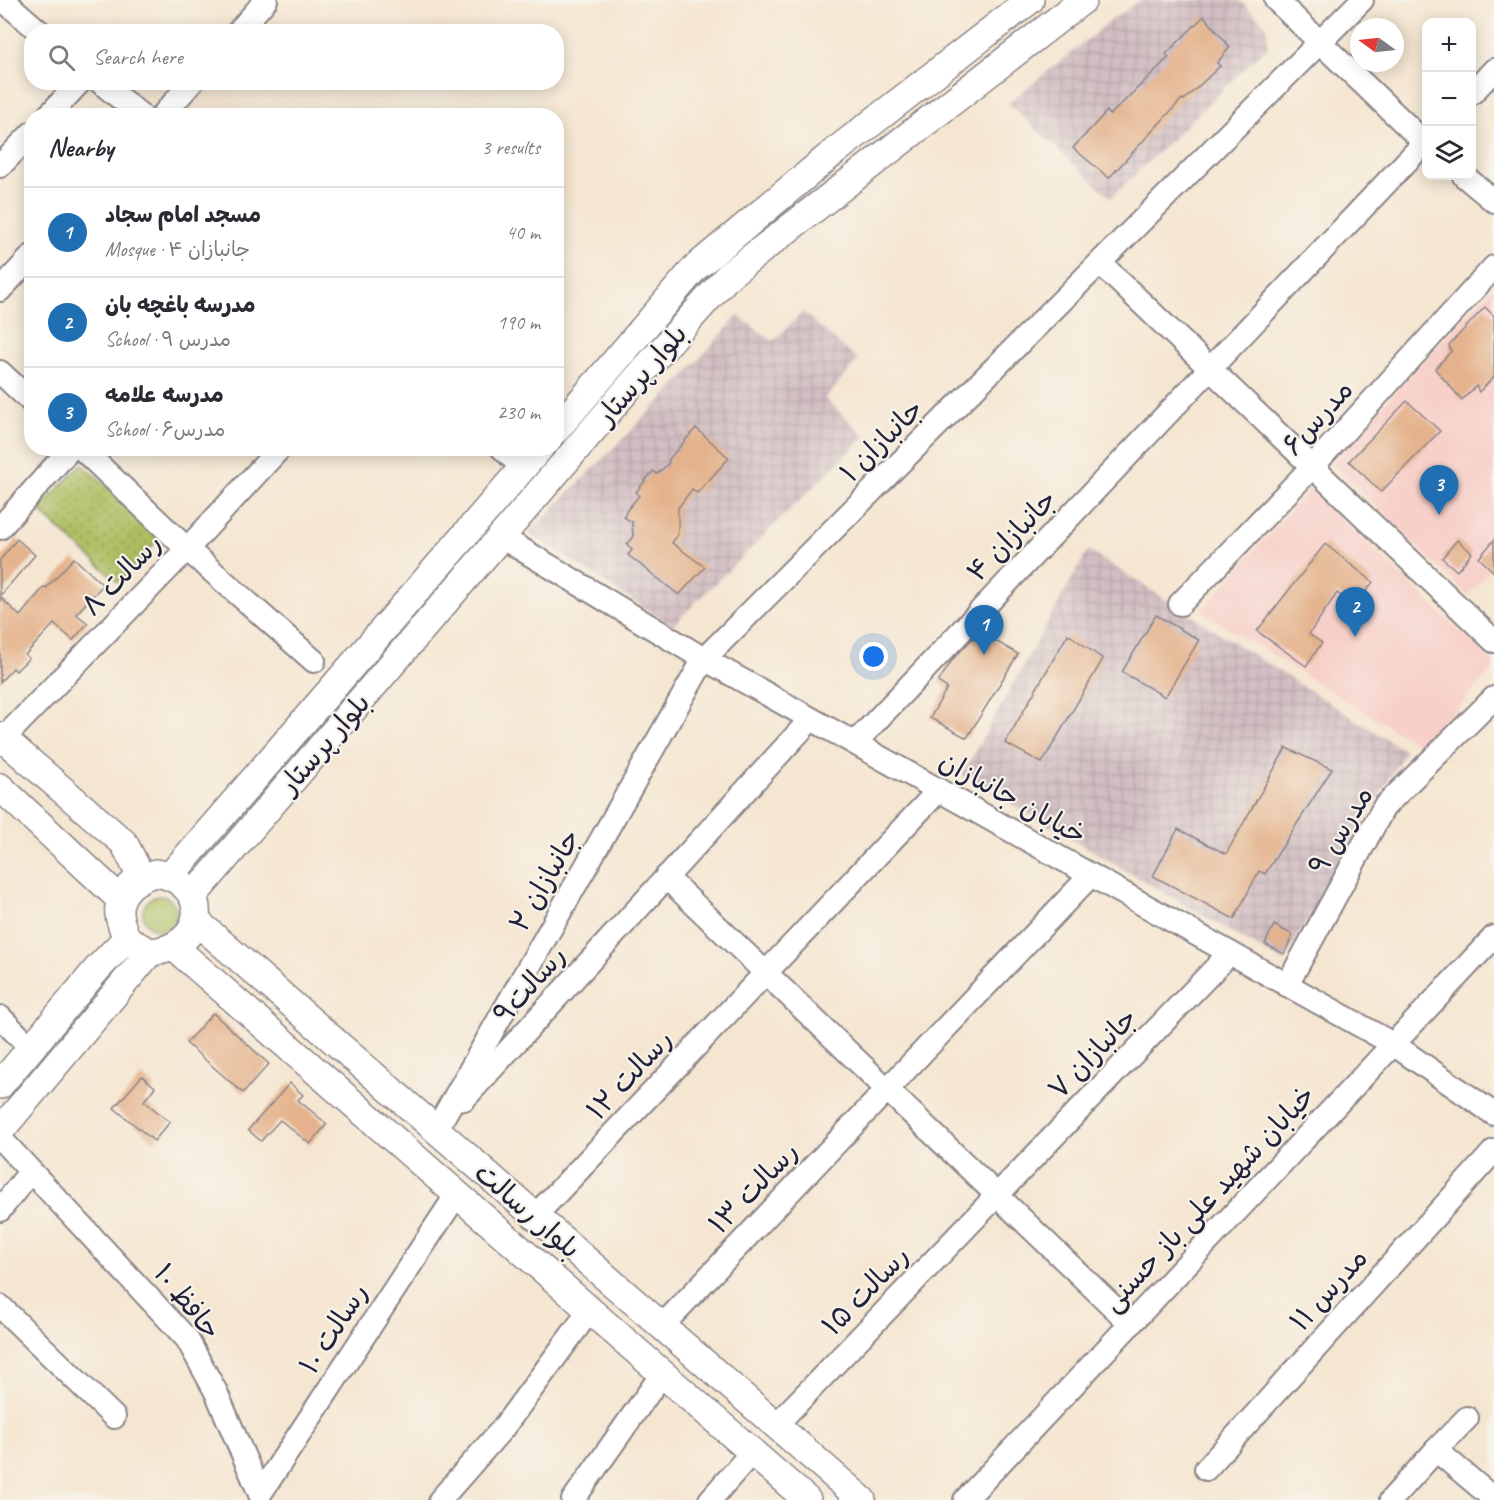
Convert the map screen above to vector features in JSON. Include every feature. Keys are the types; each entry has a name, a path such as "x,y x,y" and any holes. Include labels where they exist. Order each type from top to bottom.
{"main road":[{"name":"بلوار پرستار","path":"564,421 695,268 834,152 1030,0"},
{"name":"بلوار پرستار","path":"194,908 501,537 595,426 729,275 1083,0"},
{"path":"582,402 589,408 595,426"},
{"name":"بلوار پرستار","path":"171,875 532,458"},
{"path":"2,738 124,843 141,877"},
{"path":"0,787 120,899"},
{"path":"0,1131 162,950 186,938 194,926 194,908 184,884 171,875 156,873 141,877 128,886 120,899 118,915 127,938 162,950"},
{"name":"بلوار رسالت","path":"194,908 436,1130 862,1500"},
{"path":"0,1085 98,968 127,938"},
{"name":"بلوار رسالت","path":"162,950 457,1194 807,1500"},
{"path":"752,1452 775,1426"}],"street":[{"path":"245,24 266,0"},
{"path":"1276,0 1422,138"},
{"name":"جانبازان ۱","path":"704,659 1362,0"},
{"path":"11,8 30,24"},
{"path":"1476,89 1494,70"},
{"path":"56,108 72,90"},
{"path":"110,90 132,108"},
{"path":"169,108 185,90"},
{"path":"0,166 24,141"},
{"name":"جانبازان ۴","path":"855,743 1422,146"},
{"path":"1469,180 1494,201"},
{"path":"1100,263 1494,641"},
{"path":"0,290 24,264"},
{"name":"مدرس۶","path":"1180,604 1312,467 1494,267"},
{"path":"0,372 24,394"},
{"path":"0,528 64,456"},
{"path":"89,456 187,549 314,661"},
{"name":"رسالت ۸","path":"2,738 187,549 273,456"},
{"name":"خیابان جانبازان","path":"501,537 704,659 1393,1044 1494,1114"},
{"name":"جانبازان ۲","path":"436,1130 704,659"},
{"name":"مدرس ۹","path":"1287,985 1384,807 1494,698"},
{"name":"رسالت۹","path":"436,1130 811,719"},
{"name":"رسالت ۱۲","path":"535,1216 939,790"},
{"name":"رسالت ۱۳","path":"662,1326 1091,875"},
{"path":"666,878 1131,1324"},
{"name":"خیابان شهید علی باز حسنی","path":"965,1500 1494,937"},
{"name":"جانبازان ۷","path":"997,1195 1230,953"},
{"path":"0,1017 31,1048"},
{"name":"حافظ ۱۰","path":"0,1138 187,1339 216,1392 253,1497"},
{"name":"مدرس ۱۱","path":"1206,1468 1494,1151"},
{"path":"0,1210 30,1172"},
{"name":"رسالت ۱۰","path":"253,1497 457,1194"},
{"name":"رسالت ۱۵","path":"775,1426 997,1195"},
{"path":"0,1306 114,1418"},
{"path":"440,1500 503,1428 590,1311"},
{"path":"573,1500 662,1374"},
{"path":"1391,1500 1467,1418"},
{"path":"1436,1450 1494,1499"},
{"path":"710,1500 752,1452"}],"shaded area":[{"path":"1140,0 1239,0 1266,25 1268,46 1111,198 1008,103"},
{"path":"1494,287 1494,566 1468,596 1332,464 1422,362"},
{"path":"803,312 858,360 825,399 865,436 672,626 529,533 673,388 738,316 773,341"},
{"path":"1309,489 1494,663 1494,668 1422,747 1201,611"},
{"path":"1088,550 1405,751 1283,962 962,775"}],"green space":[{"path":"82,464 163,534 119,583 38,510"},
{"path":"160,896 172,901 177,913 172,925 160,930 148,925 143,913 148,901"}],"building":[{"path":"1204,16 1230,47 1217,63 1220,66 1184,100 1182,99 1109,178 1073,148 1107,111 1110,115 1169,57 1166,54"},
{"path":"1485,307 1494,316 1494,377 1479,392 1476,386 1462,400 1435,369 1451,351 1449,345"},
{"path":"1407,401 1440,431 1381,492 1349,461"},
{"path":"696,428 729,458 697,493 692,489 678,508 678,534 672,543 705,567 679,595 628,555 632,550 627,544 633,537 632,522 624,517 639,496 636,492 653,471 657,474 668,464 669,459"},
{"path":"17,539 35,555 0,596 0,560"},
{"path":"1457,540 1472,553 1457,571 1442,558"},
{"path":"1494,540 1494,572 1479,558"},
{"path":"1325,544 1373,582 1355,606 1337,593 1309,634 1322,643 1306,666 1257,631"},
{"path":"74,558 103,585 76,614 88,623 73,640 54,624 25,655 29,658 16,671 13,668 0,682 0,597 20,616 44,587 46,588"},
{"path":"1156,615 1199,640 1165,697 1122,672"},
{"path":"979,632 993,642 994,640 1018,654 967,738 930,718 947,688 938,682 953,659"},
{"path":"1068,634 1103,659 1042,763 1005,743"},
{"path":"1286,748 1332,769 1265,874 1259,871 1234,919 1153,876 1178,829 1226,854"},
{"path":"1274,925 1293,935 1284,954 1265,944"},
{"path":"213,1013 269,1064 243,1093 186,1043"},
{"path":"142,1076 155,1087 144,1101 170,1122 154,1141 114,1108"},
{"path":"290,1083 303,1095 298,1100 327,1124 310,1144 280,1120 261,1141 248,1130"}],"place":[{"name":"مدرسه علامه","path":"1439,515"},
{"name":"مدرسه باغچه بان","path":"1355,637"},
{"name":"مسجد امام سجاد","path":"984,655"}]}
